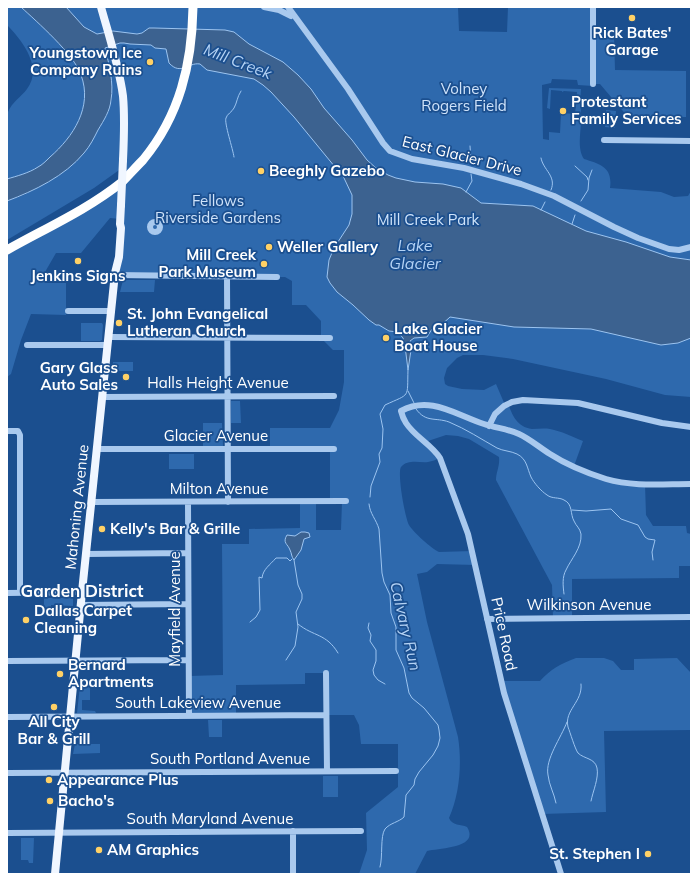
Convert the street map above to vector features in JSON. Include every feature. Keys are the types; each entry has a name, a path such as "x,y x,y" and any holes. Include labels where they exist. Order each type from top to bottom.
{"highway":[{"path":"7,250 95,201 123,181 147,154 168,123 177,103 190,52 193,10"}],"main road":[{"name":"Mahoning Avenue","path":"55,874 80,605 121,228 124,125 123,101 118,72 101,7"}],"street":[{"path":"264,7 279,10 291,16"},
{"name":"East Glacier Drive","path":"288,7 348,89 378,136 390,151 412,159 464,168 521,184 554,196 638,238 669,249 679,250 691,248"},
{"path":"593,7 593,84"},
{"path":"604,140 691,141"},
{"path":"115,275 277,277"},
{"path":"227,276 228,502"},
{"path":"68,311 112,311"},
{"path":"27,345 227,338 330,338"},
{"name":"Halls Height Avenue","path":"102,397 334,396"},
{"path":"691,427 662,423 578,403 523,400 512,402 504,406 495,414 489,426 506,429 520,434 560,460 607,479 635,484 691,484"},
{"name":"Price Road","path":"489,426 434,405 417,405 400,411 409,428 435,451 440,458 468,534 504,693 561,874"},
{"path":"7,431 20,432 20,593"},
{"name":"Glacier Avenue","path":"97,449 334,449"},
{"name":"Milton Avenue","path":"91,502 346,501"},
{"name":"Mayfield Avenue","path":"188,502 189,716"},
{"path":"86,554 188,553"},
{"path":"7,593 82,592"},
{"path":"80,605 188,604"},
{"name":"Wilkinson Avenue","path":"487,618 691,617"},
{"path":"7,661 188,660"},
{"path":"326,673 327,771"},
{"name":"South Lakeview Avenue","path":"7,717 326,715"},
{"name":"South Portland Avenue","path":"7,773 396,771"},
{"path":"293,831 293,874"},
{"name":"South Maryland Avenue","path":"7,832 361,831"}],"green space":[{"path":"7,7 21,7 63,48 81,75 84,87 84,98 83,110 79,120 73,131 58,149 42,164 34,169 7,179 7,114 12,105 27,89 33,72 32,64 25,47 7,25"},
{"name":"Mill Creek Park","path":"66,7 458,7 459,31 507,32 508,7 593,7 593,36 614,36 615,70 686,71 686,117 628,117 600,84 593,84 593,86 578,85 577,80 552,79 551,83 542,85 543,139 549,140 549,132 560,133 561,113 575,114 576,104 578,104 578,102 576,101 577,92 551,90 550,109 547,108 549,88 581,89 580,149 584,159 600,165 607,171 609,175 610,188 661,192 674,197 688,196 691,191 691,397 665,395 606,379 513,359 483,355 463,355 457,358 447,368 444,378 445,384 448,386 462,389 484,390 496,384 505,405 508,403 513,416 522,426 532,429 554,430 583,441 574,466 597,476 645,484 646,515 653,526 686,526 687,533 691,534 691,566 679,566 679,578 572,579 572,618 553,618 552,585 496,480 499,457 469,439 446,435 425,442 440,458 428,462 410,462 401,467 400,478 402,496 407,521 411,528 427,544 439,552 473,551 476,565 437,564 427,572 417,574 427,622 458,737 460,767 458,788 449,818 454,824 467,827 470,834 468,839 457,846 427,851 415,874 359,874 367,850 366,813 398,787 398,744 361,744 359,725 354,715 326,715 326,673 305,673 305,684 236,685 236,716 189,716 189,676 223,675 222,544 249,544 249,529 300,528 300,502 316,502 316,530 341,530 342,502 330,501 330,449 270,449 270,428 330,428 339,410 344,382 344,350 333,350 321,338 321,321 306,305 292,305 292,281 285,277 115,275 120,219 110,218 81,253 56,253 45,272 45,283 66,283 66,315 31,314 21,340 11,374 7,377 7,250 122,181 122,168 94,188 7,240 7,201 24,195 58,176 84,153 107,115 110,107 112,98 111,78 103,41 97,34 84,27"},
{"path":"606,110 616,111 615,128 605,127"},
{"path":"123,280 155,280 154,292 120,292"},
{"path":"81,323 102,323 102,340 81,341"},
{"path":"113,362 133,362 133,371 112,371"},
{"path":"231,401 240,401 241,423 231,423"},
{"path":"203,423 222,423 223,446 203,446"},
{"path":"169,454 194,454 194,469 169,469"},
{"path":"44,598 73,598 73,606 51,605 51,612 44,612"},
{"path":"576,658 604,658 613,661 621,670 634,670 634,659 677,658 691,673 691,730 604,731 606,812 542,814 501,681 540,681 556,667"},
{"path":"90,684 90,700 82,700 82,710 95,711 96,713 77,713 80,685"},
{"path":"208,720 222,720 222,737 209,737"},
{"path":"75,744 100,744 100,753 73,754"},
{"path":"323,776 338,776 338,797 323,797"},
{"path":"21,838 34,838 33,863 29,863 28,860 21,860"}],"water":[{"name":"Lake Glacier","path":"21,7 66,7 84,27 97,34 113,31 137,34 142,33 149,28 225,30 234,32 249,44 283,62 298,75 311,89 324,108 367,160 376,168 388,175 415,182 443,184 461,188 481,203 533,206 586,231 626,242 670,257 691,260 691,338 678,343 661,345 591,329 514,327 450,317 438,328 432,329 427,337 414,338 410,341 411,350 408,370 403,338 398,332 389,331 369,320 337,292 327,277 329,260 334,248 349,225 352,214 352,195 344,178 294,117 263,85 254,79 207,70 200,64 181,69 173,67 169,63 166,49 155,48 151,45 120,43 105,48 112,94 106,115 90,145 68,169 58,176 28,193 7,201 7,179 34,169 42,164 58,149 73,131 79,120 83,110 84,98 84,87 81,75 71,58 63,48"},
{"path":"301,532 309,533 310,537 304,539 301,550 294,560 285,540 287,535 295,536"}],"waterway":[{"path":"234,157 226,125 226,118 234,108 241,91"},
{"path":"470,146 471,160"},
{"path":"541,158 551,177 551,190"},
{"path":"575,166 587,177 588,180"},
{"path":"581,201 588,190 589,178 592,170"},
{"path":"466,192 472,181 471,174"},
{"path":"541,210 545,202"},
{"path":"572,224 575,215"},
{"name":"Calvary Run","path":"370,497 371,486 380,462 379,454 382,448 383,429 380,414 385,405 406,394 408,386 408,370"},
{"path":"408,391 414,403"},
{"path":"416,409 427,418 449,422 497,448 520,456 525,461 532,479 540,489 549,496 562,499 569,504 573,518 581,534 581,539 578,549 564,576 564,594"},
{"name":"Calvary Run","path":"369,504 379,529 382,573 390,595 391,613 396,627 396,650 404,668 409,693 438,725 440,738 433,755 419,772 415,779 414,785 406,795 404,817 387,827 383,832 380,867"},
{"path":"572,510 586,511 611,509 621,519 638,525 645,537 655,540 652,552 653,560"},
{"path":"250,622 256,617 260,610 259,577 262,578 265,570 276,558 287,558 290,561 292,559"},
{"path":"286,660 295,646 298,627 296,612 302,599 294,560"},
{"path":"369,623 368,628 371,635 370,641 376,650 376,661 373,670 374,675 378,680 385,684"},
{"path":"298,624 324,638 338,653"},
{"path":"581,684 579,696 567,721 578,753 592,760 597,768 597,780 591,801"},
{"path":"556,803 549,782 548,769 551,755 567,722"}],"place":[{"name":"Rick Bates' Garage","path":"632,18"},
{"name":"Youngstown Ice Company Ruins","path":"150,62"},
{"name":"Protestant Family Services","path":"563,111"},
{"name":"Beeghly Gazebo","path":"261,171"},
{"name":"Weller Gallery","path":"269,247"},
{"name":"Jenkins Signs","path":"78,261"},
{"name":"Mill Creek Park Museum","path":"264,264"},
{"name":"St. John Evangelical Lutheran Church","path":"119,323"},
{"name":"Lake Glacier Boat House","path":"386,338"},
{"name":"Gary Glass Auto Sales","path":"126,377"},
{"name":"Kelly's Bar & Grille","path":"102,529"},
{"name":"Dallas Carpet Cleaning","path":"26,620"},
{"name":"Bernard Apartments","path":"60,674"},
{"name":"All City Bar & Grill","path":"54,707"},
{"name":"Appearance Plus","path":"49,780"},
{"name":"Bacho's","path":"50,801"},
{"name":"AM Graphics","path":"99,850"},
{"name":"St. Stephen I","path":"648,854"}],"district":[{"name":"Garden District","path":"82,591"}],"water label":[{"name":"Mill Creek","path":"238,61"}],"park label":[{"name":"Volney Rogers Field","path":"464,98"},
{"name":"Fellows Riverside Gardens","path":"218,210"}]}
